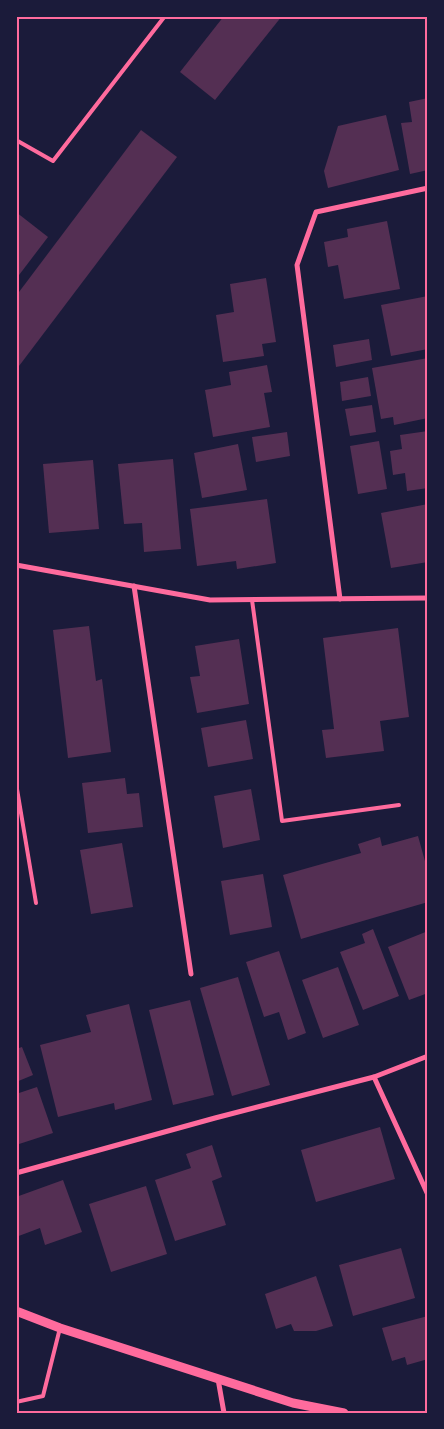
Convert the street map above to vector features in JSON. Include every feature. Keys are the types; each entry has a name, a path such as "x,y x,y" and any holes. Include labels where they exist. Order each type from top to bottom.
{"street":[{"path":"340,599 297,265 316,212 428,188"},
{"path":"16,565 210,600 428,598"},
{"path":"134,586 191,974"},
{"path":"16,1173 215,1118 374,1077 428,1056"},
{"path":"374,1077 428,1195"},
{"path":"16,1312 218,1379 293,1402 344,1413"},
{"path":"218,1379 224,1413"}],"lane":[{"path":"16,140 53,160 165,16"},
{"path":"252,600 282,821 399,805"},
{"path":"16,783 36,903"},
{"path":"16,1402 43,1396 60,1328"}],"building":[{"path":"224,16 282,16 215,100 180,72"},
{"path":"428,98 428,170 410,174 401,123 412,122 409,102"},
{"path":"386,115 399,170 328,188 324,171 338,126"},
{"path":"141,130 177,157 16,370 16,296"},
{"path":"16,212 48,237 16,279"},
{"path":"387,221 400,289 344,299 338,265 328,267 324,242 348,237 347,229"},
{"path":"266,278 276,342 262,344 264,356 223,362 216,315 234,312 230,284"},
{"path":"428,296 428,349 391,356 381,305"},
{"path":"369,339 372,360 336,367 333,345"},
{"path":"428,358 428,418 394,425 393,417 381,419 372,368"},
{"path":"267,365 272,392 264,393 270,427 213,437 205,390 231,385 229,372"},
{"path":"368,377 371,396 342,401 340,382"},
{"path":"372,405 376,432 350,436 345,409"},
{"path":"428,431 428,488 407,491 405,473 393,475 390,451 402,449 400,435"},
{"path":"287,432 290,456 256,462 252,437"},
{"path":"379,441 387,489 358,494 350,446"},
{"path":"238,444 247,490 202,498 194,453"},
{"path":"173,459 181,549 144,552 142,523 124,524 118,464"},
{"path":"93,460 99,529 49,533 43,464"},
{"path":"267,499 276,563 237,569 236,561 197,566 190,509"},
{"path":"428,504 428,562 391,568 381,513"},
{"path":"89,626 96,681 102,679 111,752 68,758 53,630"},
{"path":"398,628 409,717 380,721 384,751 326,758 322,730 334,729 323,638"},
{"path":"239,639 249,704 197,713 190,677 200,676 195,646"},
{"path":"246,720 253,759 208,767 201,728"},
{"path":"125,778 127,794 139,793 143,827 88,833 82,783"},
{"path":"251,789 260,840 223,848 214,796"},
{"path":"418,836 428,872 428,902 301,939 283,875 361,853 358,844 380,837 382,846"},
{"path":"122,843 133,907 91,914 80,850"},
{"path":"263,874 272,927 230,935 221,881"},
{"path":"373,929 399,996 363,1010 340,952 365,943 362,934"},
{"path":"428,931 428,993 409,1000 388,947"},
{"path":"279,951 306,1033 288,1040 279,1012 264,1017 246,962"},
{"path":"338,967 359,1025 323,1038 302,980"},
{"path":"238,977 270,1085 232,1096 200,988"},
{"path":"190,1000 214,1095 173,1105 149,1010"},
{"path":"129,1004 152,1100 115,1110 114,1103 58,1117 40,1045 91,1032 86,1015"},
{"path":"22,1047 33,1075 16,1082 16,1049"},
{"path":"37,1087 53,1133 16,1145 16,1094"},
{"path":"380,1127 395,1179 316,1202 301,1150"},
{"path":"212,1145 222,1177 212,1181 226,1225 175,1241 155,1180 191,1168 186,1154"},
{"path":"63,1180 82,1232 45,1245 40,1228 16,1237 16,1197"},
{"path":"146,1186 167,1254 111,1272 89,1204"},
{"path":"401,1248 415,1298 353,1316 339,1265"},
{"path":"316,1276 333,1326 316,1331 294,1331 291,1324 276,1329 265,1294"},
{"path":"428,1316 428,1359 407,1365 405,1357 392,1361 382,1328"}]}
